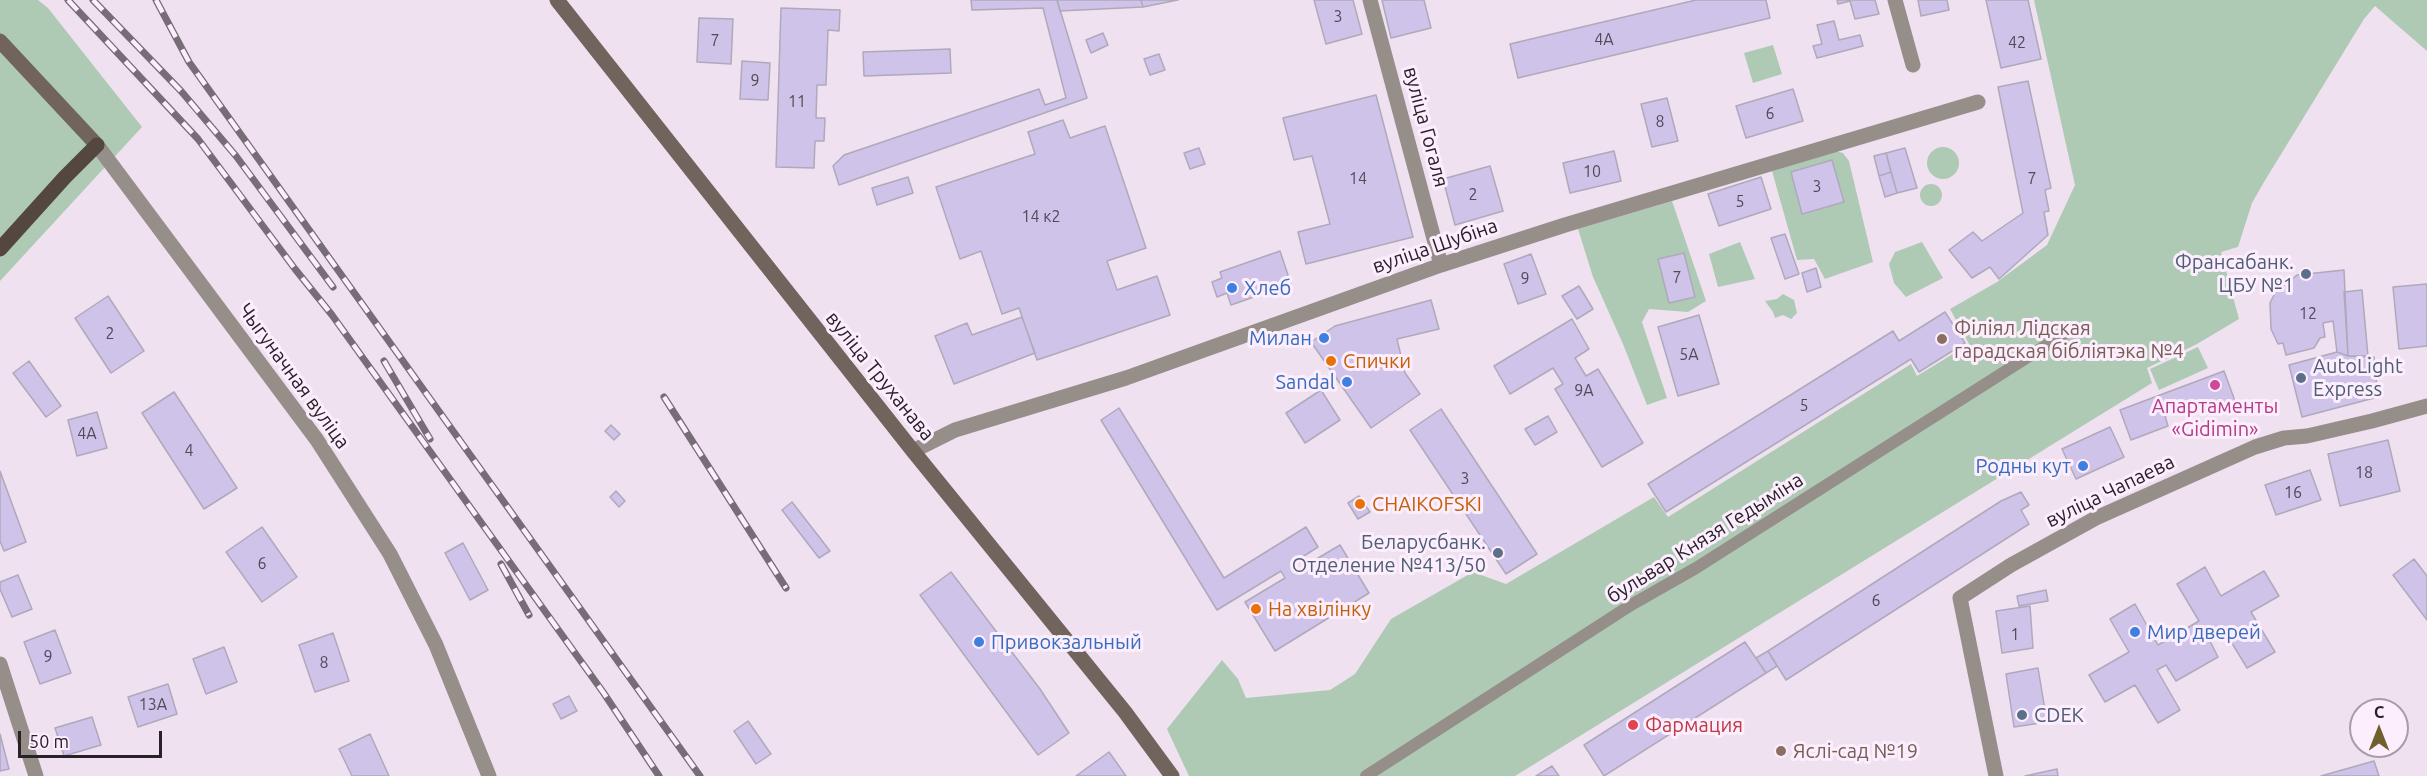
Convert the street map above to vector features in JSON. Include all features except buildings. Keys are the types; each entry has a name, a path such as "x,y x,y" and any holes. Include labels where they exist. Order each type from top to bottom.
{"main road":[{"name":"вуліца Труханава","path":"557,0 913,451 1125,712 1172,776"},
{"name":"Чыгуначная вуліца","path":"0,41 97,145"},
{"path":"0,249 97,145"}],"street":[{"name":"вуліца Гогаля","path":"1370,0 1441,265"},
{"path":"1895,0 1913,65"},
{"name":"вуліца Шубіна","path":"913,451 955,430 1126,378 1441,265 1565,225 1978,102"},
{"name":"Чыгуначная вуліца","path":"97,145 317,440 390,554 436,645 489,776"},
{"name":"бульвар Князя Гедыміна","path":"1366,776 1631,605 1696,568 2064,334"},
{"name":"вуліца Чапаева","path":"1996,776 1960,598 2096,518 2255,447 2284,438 2307,436 2427,406"},
{"path":"0,664 36,776"}],"green space":[{"path":"0,0 38,0 48,8 142,127 0,281"},
{"path":"2034,0 2427,0 2427,51 2375,6 2364,19 2252,203 2238,247 2221,252 2239,319 2197,344 2147,368 2152,383 1515,776 1189,776 1167,729 1222,660 1238,679 1246,698 1330,690 1355,674 1391,619 1473,572 1506,584 1654,497 1668,517 1911,364 1917,376 1969,344 1950,309 1997,282 2047,245 2075,185"},
{"path":"1773,45 1782,74 1753,83 1744,53"},
{"path":"1943,147 1955,151 1959,163 1955,175 1943,179 1931,175 1927,163 1931,151"},
{"path":"1836,151 1843,153 1849,161 1873,262 1825,279 1814,259 1797,260 1772,171"},
{"path":"1931,184 1939,187 1942,195 1939,203 1931,206 1923,203 1920,195 1923,187"},
{"path":"1672,201 1706,301 1688,312 1649,309 1642,322 1667,398 1647,405 1593,277 1578,229"},
{"path":"1740,242 1755,279 1718,287 1709,254"},
{"path":"1922,242 1943,278 1906,297 1894,283 1889,264 1895,252"},
{"path":"1783,294 1794,300 1797,313 1791,319 1783,315 1775,318 1765,301 1777,299"},
{"path":"2198,347 2208,368 2159,390 2150,369"}],"railway":[{"path":"68,0 198,139 332,315 603,692 659,776"},
{"path":"93,0 181,91 236,156 333,287"},
{"path":"156,0 189,62 700,776"},
{"path":"384,361 430,439"},
{"path":"664,397 786,588"},
{"path":"501,564 529,615"}],"place":[{"name":"Франсабанк. ЦБУ №1","path":"2306,274"},
{"name":"Хлеб","path":"1232,288"},
{"name":"Милан","path":"1324,338"},
{"name":"Філіял Лідская гарадская бібліятэка №4","path":"1942,339"},
{"name":"Спички","path":"1331,361"},
{"name":"AutoLight Express","path":"2301,378"},
{"name":"Sandal","path":"1347,382"},
{"name":"Апартаменты «Gidimin»","path":"2215,385"},
{"name":"Родны кут","path":"2083,466"},
{"name":"CHAIKOFSKI","path":"1360,504"},
{"name":"Беларусбанк. Отделение №413/50","path":"1498,553"},
{"name":"На хвілінку","path":"1256,609"},
{"name":"Мир дверей","path":"2135,632"},
{"name":"Привокзальный","path":"979,642"},
{"name":"CDEK","path":"2022,715"},
{"name":"Фармация","path":"1633,725"},
{"name":"Яслі-сад №19","path":"1781,751"}]}
